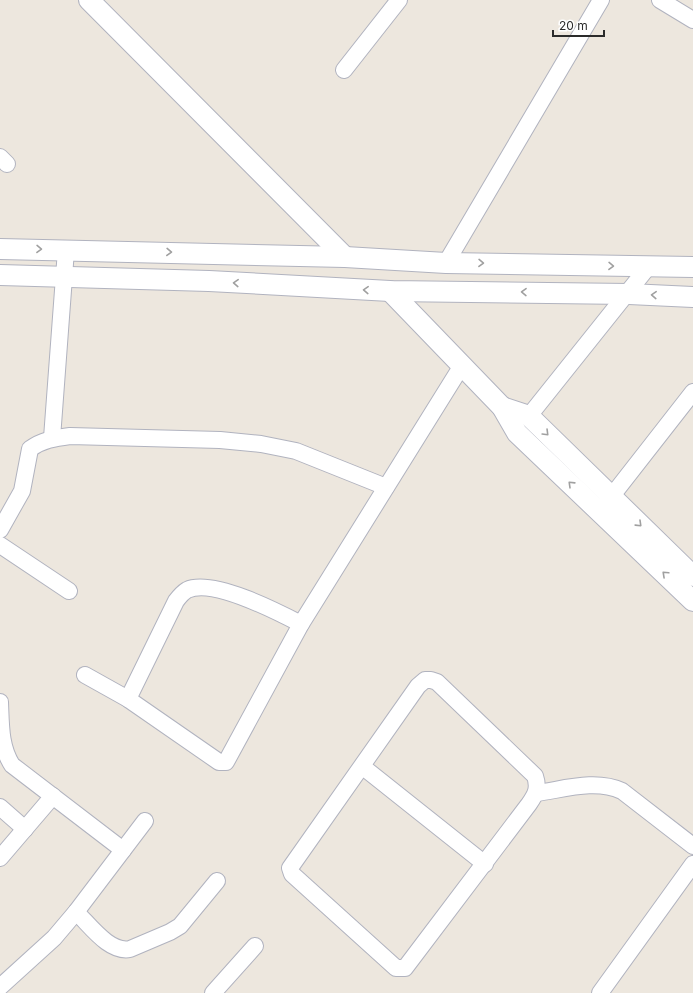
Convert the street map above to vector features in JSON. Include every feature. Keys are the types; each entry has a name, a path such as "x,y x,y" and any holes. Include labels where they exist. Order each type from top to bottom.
{"street":[{"path":"89,0 345,257"},
{"path":"344,70 399,0"},
{"path":"446,262 601,0"},
{"path":"660,0 693,20"},
{"path":"0,249 345,257 446,262 693,267"},
{"path":"52,438 66,250"},
{"path":"309,256 310,287"},
{"path":"422,291 423,261"},
{"path":"529,416 628,294 648,267"},
{"path":"0,275 209,281 390,292 422,291 628,294 693,297"},
{"path":"390,292 461,367 502,407 517,433 693,576"},
{"path":"85,675 128,699 219,762 226,762 301,624 461,367"},
{"path":"605,504 693,392"},
{"path":"502,407 529,416 605,504 691,595"},
{"path":"0,530 22,491 30,449 37,444 52,438 70,436 117,437 220,440 261,444 296,451 386,487"},
{"path":"0,545 69,590"},
{"path":"128,699 176,601 181,594 188,590 215,590 260,603 301,624"},
{"path":"425,680 437,682 535,776 538,784 537,793 485,864 405,968 396,968 290,871 292,864 363,767 418,686 425,680"},
{"path":"0,702 2,742 6,756 12,765 123,850"},
{"path":"363,767 485,864"},
{"path":"537,793 595,784 610,785 622,791 693,846"},
{"path":"0,858 53,796"},
{"path":"0,807 25,829"},
{"path":"0,987 54,938 76,912 146,821"},
{"path":"600,993 693,864"},
{"path":"76,912 111,946 124,950 130,949 170,932 180,926 217,881"},
{"path":"213,993 255,946"}]}
